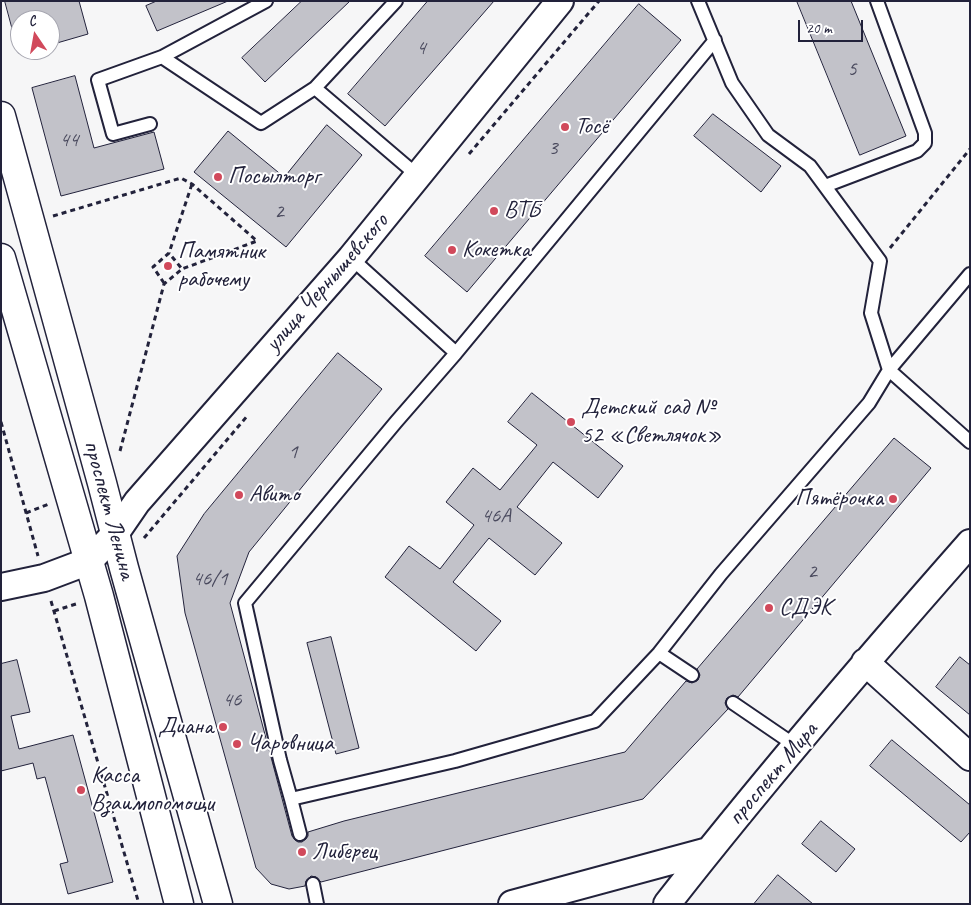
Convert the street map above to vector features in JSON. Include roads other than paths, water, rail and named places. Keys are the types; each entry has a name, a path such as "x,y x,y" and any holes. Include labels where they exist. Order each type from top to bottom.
{"main road":[{"name":"проспект Ленина","path":"1,116 218,904"},
{"name":"проспект Ленина","path":"1,258 89,561 179,904"}],"street":[{"name":"улица Чернышевского","path":"89,561 115,534 137,502 351,258 560,1"},
{"name":"проспект Мира","path":"667,904 708,851 865,662 970,543"},
{"path":"1,587 44,578 89,561"},
{"path":"865,662 970,757"},
{"path":"512,904 708,851"}],"lane":[{"path":"150,124 113,134 98,80 162,57 266,1"},
{"path":"162,57 261,123 315,88 396,1"},
{"path":"698,1 732,83 768,134 810,166 880,261 871,313 889,370 970,442"},
{"path":"825,186 917,151 925,143 925,132 877,1"},
{"path":"300,834 280,760 245,604 715,40"},
{"path":"315,88 418,176"},
{"path":"351,258 456,353"},
{"path":"291,799 455,761 595,721 659,653 720,574 869,403 889,370 970,274"},
{"path":"659,653 692,675"},
{"path":"733,703 796,746"},
{"path":"312,884 318,904"}],"place":[{"name":"Тосё","path":"565,127"},
{"name":"Посылторг","path":"218,177"},
{"name":"ВТБ","path":"494,211"},
{"name":"Кокетка","path":"452,250"},
{"name":"Памятник рабочему","path":"168,266"},
{"name":"Детский сад № 52 «Светлячок»","path":"571,422"},
{"name":"Авито","path":"239,495"},
{"name":"Пятёрочка","path":"893,499"},
{"name":"СДЭК","path":"769,608"},
{"name":"Диана","path":"223,727"},
{"name":"Чаровница","path":"237,744"},
{"name":"Касса Взаимопомощи","path":"81,790"},
{"name":"Либерец","path":"302,852"}]}
